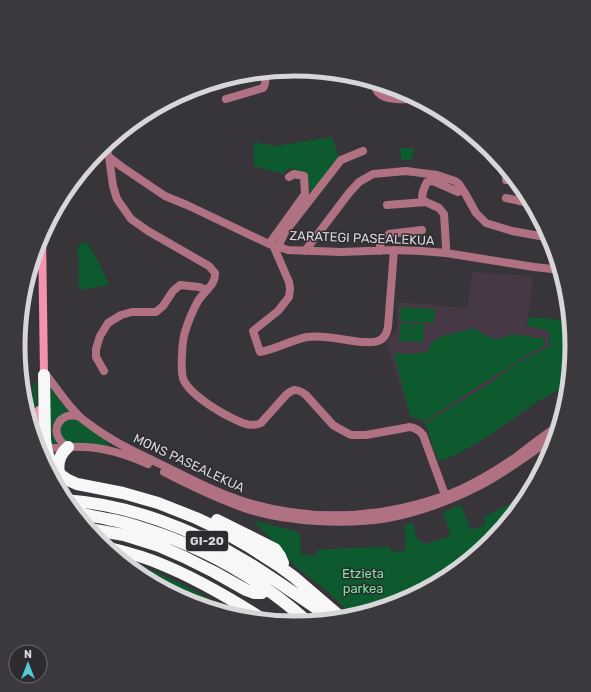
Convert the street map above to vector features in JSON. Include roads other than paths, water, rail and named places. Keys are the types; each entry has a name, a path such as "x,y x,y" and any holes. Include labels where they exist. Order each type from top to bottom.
{"highway":[{"path":"42,441 44,374"},
{"path":"59,473 58,463 64,450 68,447"},
{"path":"52,464 59,473 68,480 77,484 123,493 197,513 216,520 266,543 275,549 283,563"},
{"name":"GI-20","path":"74,501 98,504 150,517 194,534 246,561 326,615"},
{"path":"158,503 196,518 248,546 294,577 336,613"},
{"path":"83,514 145,529 190,545 261,584 301,616"},
{"path":"98,531 124,535 159,546 214,572 246,590 254,593 262,593"},
{"path":"119,551 136,555 178,571 232,599 253,613"}],"main road":[{"path":"37,426 39,417 39,397 44,374 42,251"}],"street":[{"path":"226,99 263,88 266,84 265,77"},
{"path":"376,88 384,97 404,98"},
{"path":"274,245 341,160 363,151"},
{"path":"107,152 113,186 117,199 131,219 148,231 209,266 215,273 216,279 199,300 193,311 183,340 183,379 196,395 204,402 223,413 247,424 261,423 290,391 300,390 338,428 351,434 366,435 410,427 416,428 423,435 445,496"},
{"name":"ZARATEGI PASEALEKUA","path":"109,157 166,196 288,250 341,252 394,250 421,251 446,253 555,269"},
{"path":"305,251 359,182 373,174 406,171 437,175 455,181 459,184 476,213 486,223 512,231 543,236"},
{"path":"274,245 305,194 304,176 294,174 288,177"},
{"path":"426,202 422,199 422,195 427,182 433,181 458,192"},
{"path":"506,198 524,202"},
{"path":"387,205 426,202"},
{"name":"ZARATEGI PASEALEKUA","path":"426,202 439,208 444,214 446,253"},
{"path":"379,251 381,242 389,234 422,230"},
{"path":"274,245 289,282 289,297 278,311 253,331 260,352 268,351 308,337 323,337 368,342 377,342 382,339 387,333 388,327 394,250"},
{"path":"104,371 96,357 96,349 100,336 108,323 121,315 132,312 156,312 163,306 173,291 180,286 198,287 207,290"},
{"name":"MONS PASEALEKUA","path":"44,374 80,417 122,446 192,480 248,502 269,508 308,514 327,515 383,512 404,508 445,496 504,464 553,430"},
{"path":"68,447 58,439 57,426 61,420 68,416 72,415 80,417"},
{"name":"MONS PASEALEKUA","path":"45,449 68,447 95,448 122,453 209,495 256,512 308,520 350,521 388,518 447,501 501,474 549,441"}],"park label":[{"name":"Etzieta parkea","path":"363,580"}]}
